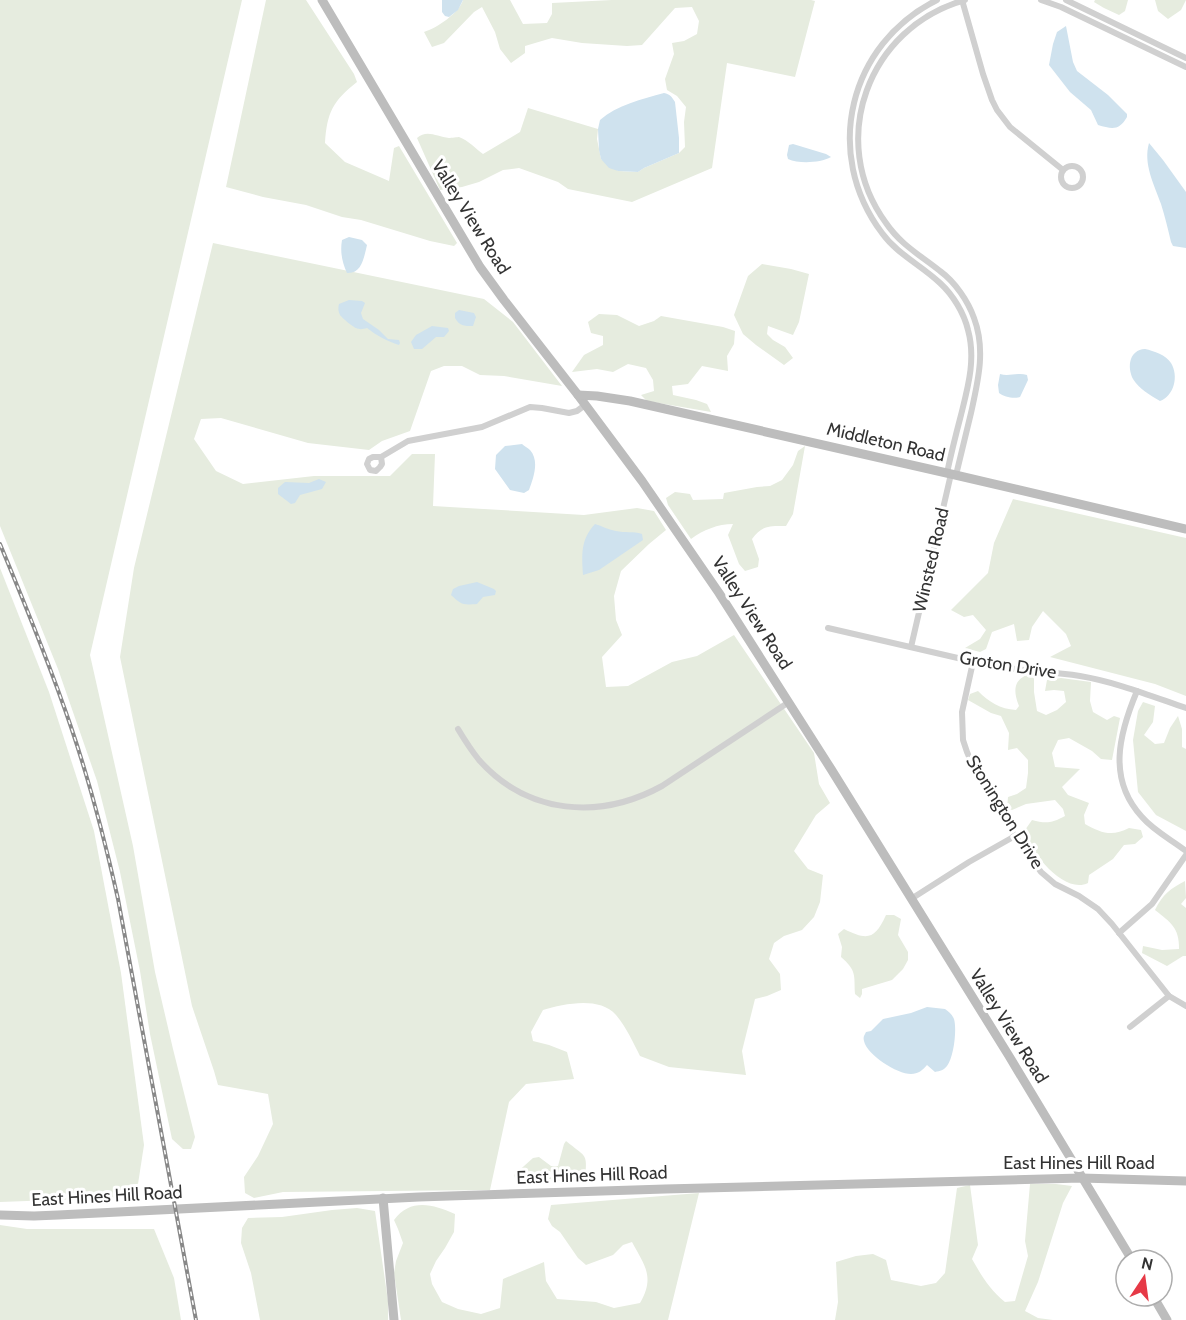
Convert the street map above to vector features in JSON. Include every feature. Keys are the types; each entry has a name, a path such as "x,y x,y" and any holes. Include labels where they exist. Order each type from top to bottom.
{"street":[{"name":"Valley View Road","path":"322,0 480,267 642,482 723,598 1125,1248"},
{"path":"937,0 907,18 885,40 868,65 852,113 849,143 860,194 882,233 901,253 941,283 964,317 971,341 972,355 951,474"},
{"path":"951,474 979,378 981,351 979,335 974,318 961,293 942,272 894,235 868,192 860,163 858,134 864,97 875,70 886,53 915,24 950,4 963,0 983,74 997,110 1010,127 1063,170"},
{"path":"1041,0 1061,7 1186,67"},
{"path":"1066,0 1186,58"},
{"path":"1102,27 1106,19"},
{"path":"852,113 860,114"},
{"path":"923,270 928,262"},
{"name":"Middleton Road","path":"578,395 630,402 1186,529"},
{"path":"381,457 408,441 482,428 530,407 568,413 577,411 585,405"},
{"name":"Winsted Road","path":"911,647 951,474"},
{"name":"Groton Drive","path":"828,628 1008,669 1085,677 1137,691 1186,708"},
{"name":"Stonington Drive","path":"973,662 962,712 963,740 974,768 1015,836 1041,872 1055,884 1098,909 1169,996 1186,1006"},
{"path":"1119,933 1152,904 1186,853 1142,818 1129,799 1122,782 1119,764 1120,742 1126,718 1137,691"},
{"path":"458,729 480,760 498,778 516,790 553,804 592,808 617,804 646,794 789,702"},
{"path":"911,899 1015,836"},
{"path":"1130,1027 1169,996"},
{"name":"East Hines Hill Road","path":"0,1215 58,1215 383,1198 923,1181 1081,1178 1186,1181"},
{"path":"383,1198 394,1320"}],"shaded area":[{"path":"0,0 242,0 90,655 133,846 155,972 195,1137 191,1149 183,1149 172,1139 120,872 97,781 58,669 0,526"},
{"path":"266,0 306,0 354,74 357,82 337,101 330,115 325,143 345,162 389,181 394,148 399,146 457,243 454,246 361,220 342,217 306,205 226,187"},
{"path":"463,0 510,0 523,24 547,23 552,14 552,3 612,0 815,1 795,77 727,63 712,168 632,202 568,189 558,182 519,168 503,170 479,182 462,187 440,190 417,138 425,134 449,138 459,137 483,154 520,132 528,108 598,129 597,139 601,159 618,171 638,172 679,153 685,147 686,107 677,96 667,90 665,79 674,54 672,43 684,41 697,34 699,21 692,7 675,8 642,45 582,43 552,38 525,46 525,53 511,63 500,49 495,32 482,7 474,12 444,43 432,47 424,32 447,19 457,10"},
{"path":"1095,0 1128,0 1125,11 1119,15 1094,2"},
{"path":"1155,0 1186,0 1181,10 1168,19 1158,11"},
{"path":"213,243 484,299 513,322 562,386 504,376 480,375 462,366 444,366 431,371 410,431 382,441 369,450 308,443 221,418 201,419 194,439 216,471 243,484 314,476 390,476 412,454 435,454 433,506 584,515 637,508 654,511 666,530 621,571 614,596 616,620 622,635 602,657 606,687 628,686 672,662 697,656 734,635 814,753 819,784 830,803 816,815 794,851 808,869 823,875 820,902 814,917 802,930 784,936 774,943 769,959 780,974 781,990 755,999 742,1051 746,1075 669,1067 640,1056 616,1015 600,1005 581,1003 551,1008 543,1010 531,1032 533,1041 567,1052 574,1079 526,1084 509,1102 490,1190 283,1192 254,1198 245,1193 244,1177 258,1156 273,1124 268,1094 218,1085 192,1006 120,657 134,568"},
{"path":"762,264 809,274 799,322 793,335 768,326 767,334 785,347 793,358 784,365 743,334 734,315 748,276"},
{"path":"599,314 617,315 639,326 661,316 735,331 734,344 727,356 728,371 702,366 688,384 672,386 673,395 707,404 711,412 647,401 641,395 654,391 653,380 646,368 628,364 613,372 597,369 572,372 584,355 603,345 603,336 591,333 588,322"},
{"path":"805,446 793,514 786,526 767,527 759,531 752,539 759,559 758,567 745,571 739,564 728,535 733,524 711,528 691,539 668,505 666,498 675,492 690,494 693,500 723,499 724,493 770,486 782,480 793,465 798,451"},
{"path":"1013,499 1186,538 1186,696 1155,684 1050,657 1071,646 1066,634 1043,611 1032,627 1029,640 1017,641 1014,624 992,632 986,649 980,652 965,648 980,639 986,630 973,615 964,617 951,610 988,573 994,543"},
{"path":"0,568 49,692 94,831 121,973 144,1145 136,1197 0,1202"},
{"path":"1030,674 1034,677 1037,711 1046,715 1057,710 1066,702 1064,691 1045,691 1047,680 1061,678 1091,682 1090,701 1093,712 1107,720 1114,716 1120,718 1112,760 1101,759 1069,738 1058,740 1052,753 1055,767 1080,769 1062,787 1068,795 1089,803 1084,815 1085,824 1107,833 1129,828 1141,830 1143,837 1135,844 1124,845 1113,859 1089,875 1088,883 1079,885 1069,883 1059,877 1049,869 1033,849 1025,830 1032,820 1049,822 1056,820 1065,816 1063,809 1055,800 1026,804 1012,810 1007,808 1008,797 1026,788 1028,760 1017,748 1008,750 1009,733 1001,716 968,700 970,694 978,691 995,704 1016,710 1019,706 1015,691 1017,682"},
{"path":"1143,702 1155,706 1153,722 1144,735 1155,744 1164,743 1178,716 1182,729 1182,747 1186,749 1186,831 1156,815 1138,792 1133,740 1138,711"},
{"path":"1185,881 1186,898 1181,904 1186,908 1186,956 1167,966 1142,953 1143,946 1162,950 1179,949 1176,930 1155,910 1167,892"},
{"path":"886,915 894,915 901,919 898,935 908,952 908,960 892,980 862,989 860,998 855,994 852,970 841,957 842,947 838,934 844,929 859,935 870,936 878,929"},
{"path":"566,1141 584,1156 585,1178 581,1181 549,1181 537,1178 529,1181 515,1178 514,1175 533,1158 539,1157 551,1166 558,1166"},
{"path":"1030,1184 1072,1186 1063,1203 1038,1282 1025,1311 1038,1318 1053,1320 835,1320 838,1302 836,1262 873,1254 886,1260 891,1280 921,1286 936,1283 945,1273 957,1188 970,1185 978,1245 972,1259 986,1282 1005,1302 1015,1301 1028,1256 1025,1241"},
{"path":"699,1193 668,1320 401,1320 394,1273 403,1243 394,1220 407,1208 430,1206 455,1214 454,1232 430,1274 432,1284 442,1302 458,1309 481,1314 500,1308 503,1279 544,1262 546,1281 557,1299 596,1302 614,1308 640,1303 647,1286 647,1272 632,1242 623,1245 613,1255 586,1265 578,1258 560,1232 552,1226 548,1219 551,1205"},
{"path":"357,1208 375,1211 388,1301 388,1320 260,1320 251,1273 241,1243 242,1228 248,1218 282,1217"},
{"path":"0,1225 27,1229 154,1229 174,1278 181,1320 0,1320"}],"water":[{"path":"442,0 463,0 458,10 449,17 442,12"},
{"path":"1066,26 1077,71 1108,95 1127,114 1124,122 1118,127 1098,125 1091,110 1070,92 1049,65 1057,32"},
{"path":"664,93 671,96 675,102 679,153 638,172 609,168 601,159 599,150 600,120 622,106"},
{"path":"1149,143 1186,192 1186,248 1173,246 1171,242 1148,166"},
{"path":"793,144 831,157 815,162 793,161 788,159 787,155 789,145"},
{"path":"349,237 362,240 367,245 359,268 352,273 347,273 342,257 342,240"},
{"path":"349,300 365,303 361,313 363,319 388,339 399,340 399,345 367,328 356,328 345,320 339,314 339,304"},
{"path":"459,310 474,313 476,317 473,326 464,326 459,323 455,318 455,313"},
{"path":"432,326 448,328 449,331 444,337 436,337 422,349 414,349 411,342 416,335"},
{"path":"1145,349 1156,352 1169,360 1175,374 1172,390 1160,401 1135,383 1131,374 1130,364 1133,356 1136,352"},
{"path":"1000,374 1027,375 1028,380 1020,397 1009,397 999,393"},
{"path":"522,444 530,450 535,459 534,475 529,490 524,493 510,490 495,469 496,455 505,446"},
{"path":"319,479 326,482 322,489 300,495 295,503 291,504 278,494 278,488 285,482 309,483"},
{"path":"595,524 613,530 642,534 643,540 599,570 583,575 584,542"},
{"path":"477,582 494,589 495,595 483,597 477,604 462,604 451,595 453,589 459,586"},
{"path":"927,1007 945,1009 954,1019 953,1050 947,1066 943,1069 935,1072 927,1065 916,1073 898,1071 876,1058 866,1046 864,1038 866,1032 871,1031 883,1019"}],"railway":[{"path":"0,544 63,704 85,769 102,834 118,899 196,1320"}]}
